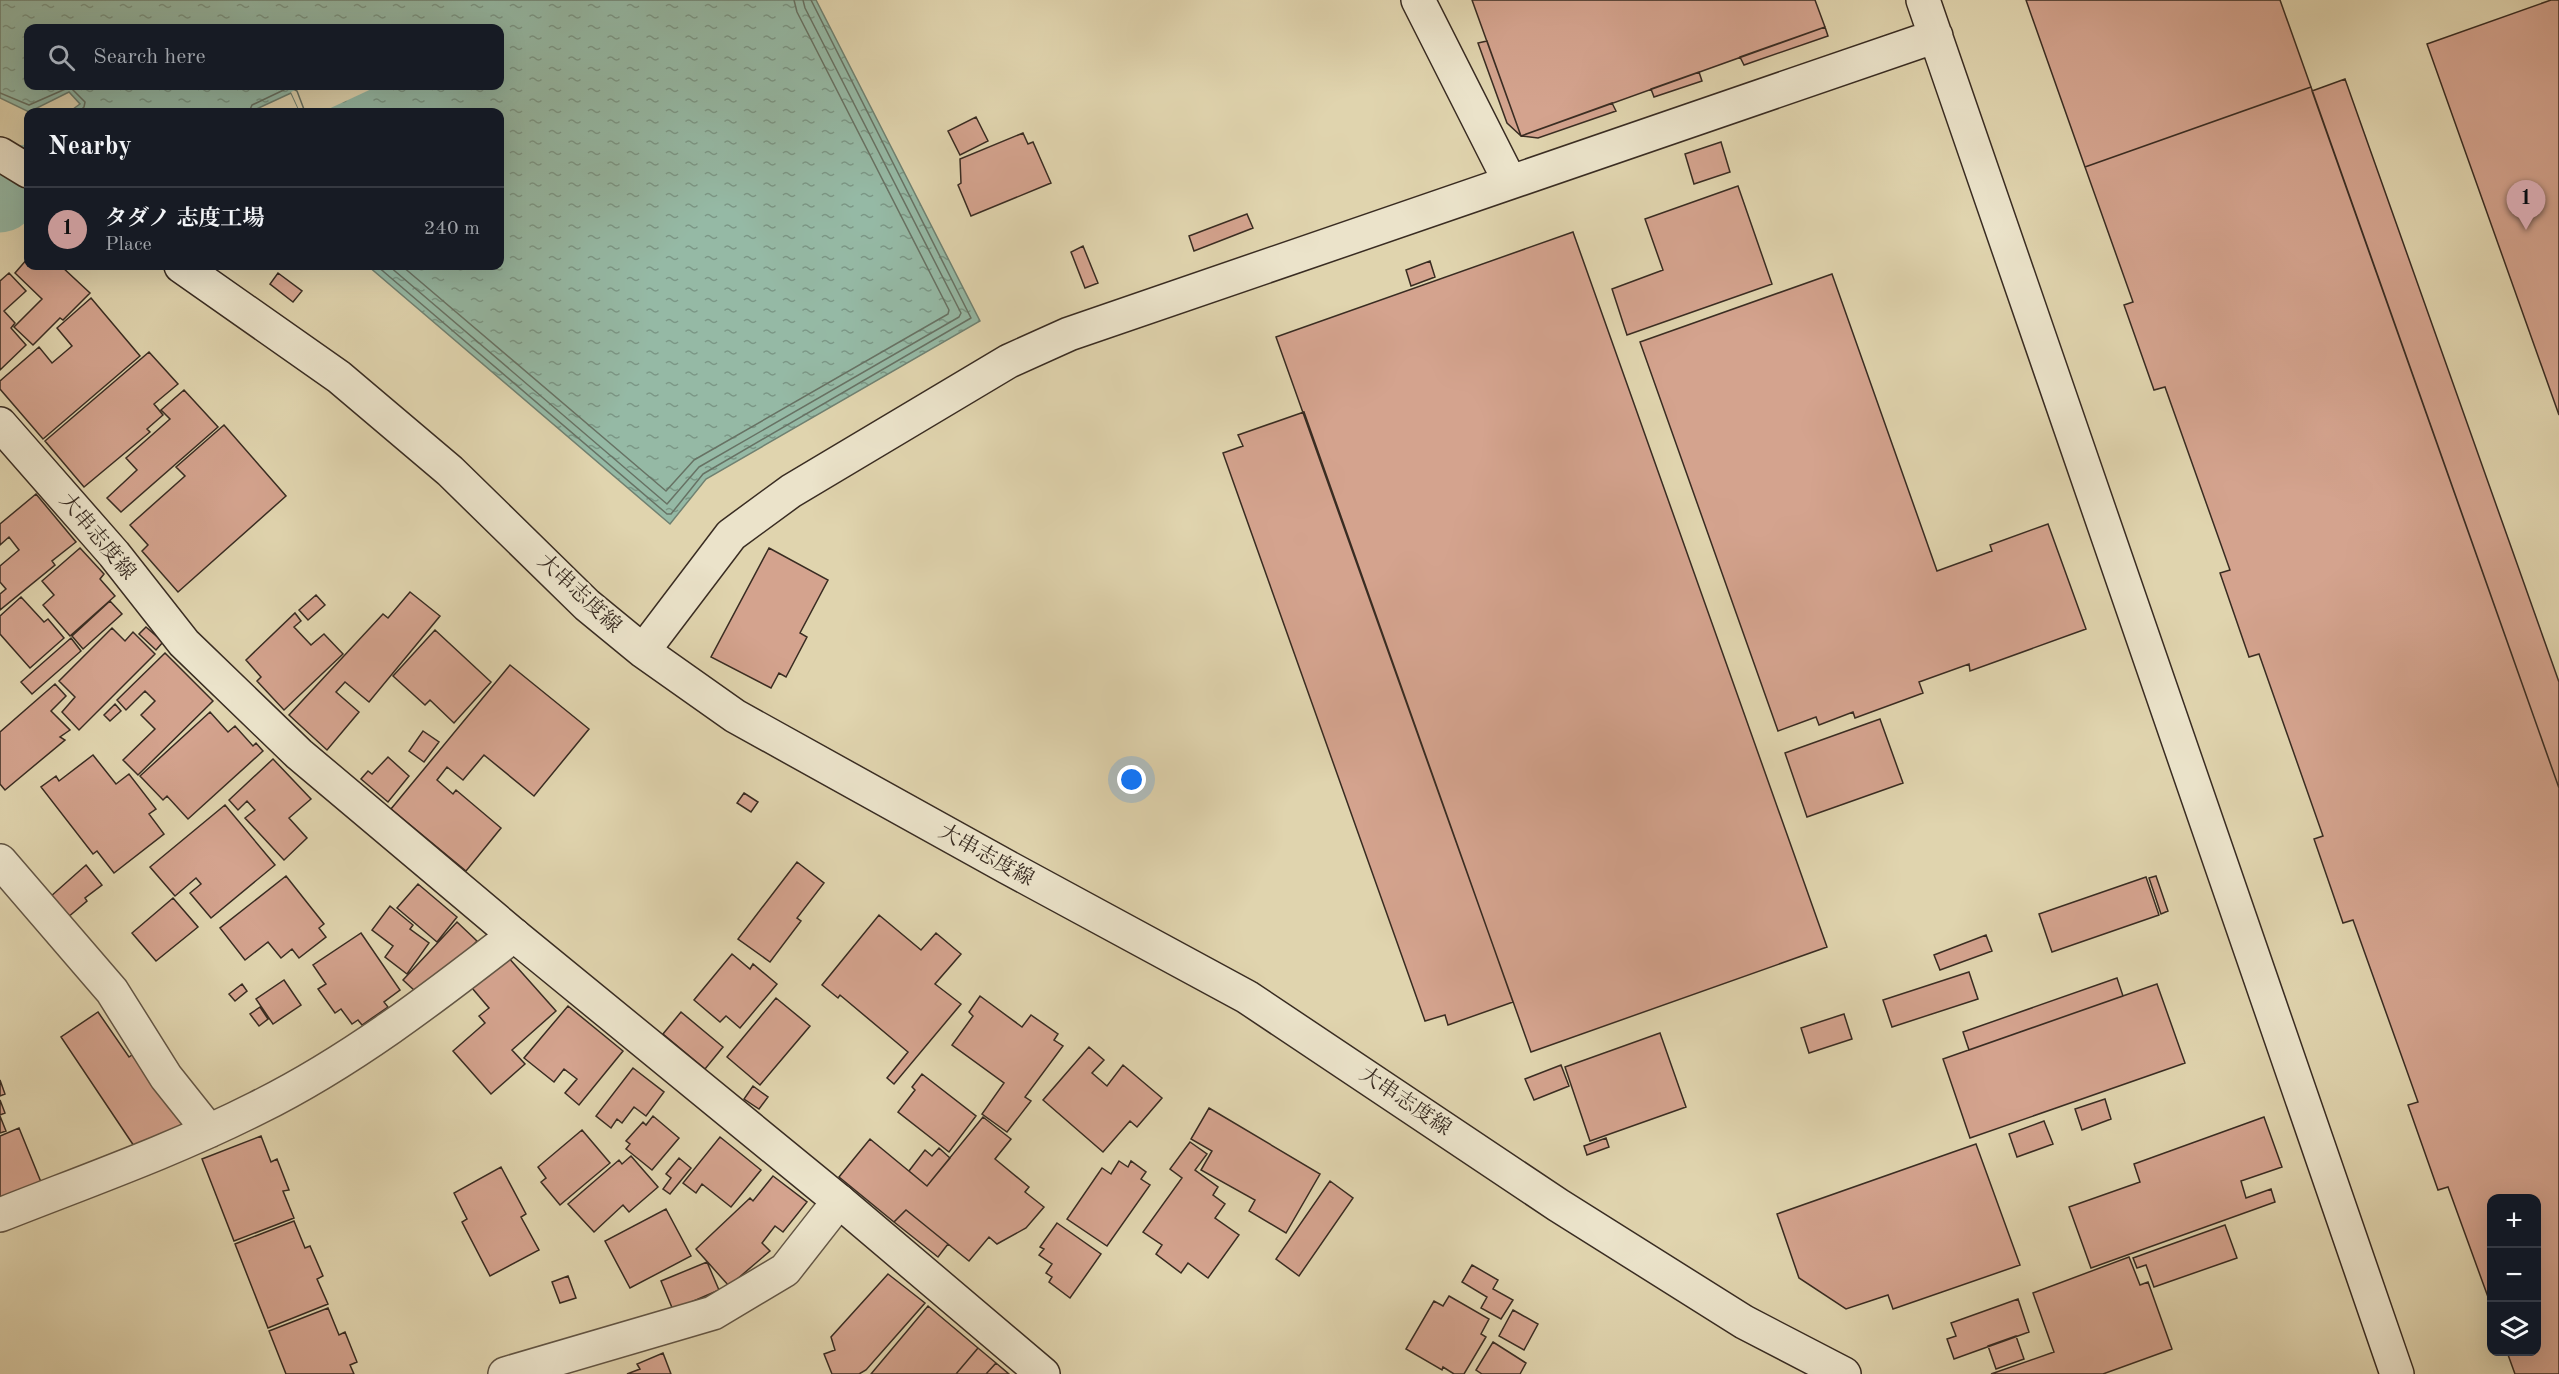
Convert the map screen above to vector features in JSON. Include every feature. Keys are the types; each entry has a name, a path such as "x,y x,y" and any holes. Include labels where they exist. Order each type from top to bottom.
{"street":[{"path":"1418,0 1510,182"},
{"path":"1923,0 2397,1374"},
{"path":"643,651 731,536 791,491 1009,361 1069,334 1936,36"},
{"name":"大串志度線","path":"187,270 347,384 450,471 587,605 643,651 735,716 1006,867 1247,997 1558,1205 1724,1310 1844,1374"},
{"name":"大串志度線","path":"0,424 114,554 184,643 299,754 840,1202 1043,1374"},
{"path":"0,861 112,991 166,1077 209,1131"},
{"path":"0,1215 209,1131 259,1107 359,1050 441,992 514,934"},
{"path":"505,1374 713,1313 785,1270 840,1202"}],"water":[{"path":"0,0 816,0 980,321 706,479 670,524 373,270 504,270 504,108 298,108 291,93 259,108 74,108 80,104 69,92 37,108 24,110 0,98"}],"pier":[{"path":"296,90 369,90 331,108 298,108 291,92"}],"building":[{"path":"1472,0 1815,0 1825,27 1521,136"},
{"path":"2026,0 2280,0 2311,87 2085,167"},
{"path":"2551,0 2559,0 2559,415 2427,44"},
{"path":"1825,27 1828,36 1744,65 1740,57"},
{"path":"1487,41 1521,136 1507,123 1478,43"},
{"path":"1699,72 1702,81 1654,97 1651,89"},
{"path":"2345,79 2559,682 2559,788 2312,91"},
{"path":"2311,87 2559,788 2559,1374 2515,1374 2508,1356 2541,1356 2541,1194 2487,1194 2487,1294 2448,1187 2438,1190 2408,1105 2418,1102 2353,920 2343,923 2314,839 2323,836 2259,654 2249,657 2220,573 2230,570 2165,387 2154,390 2124,305 2133,302 2085,167"},
{"path":"1612,103 1616,111 1538,138 1521,136"},
{"path":"976,117 988,141 960,155 948,131"},
{"path":"1023,133 1028,144 1033,142 1051,183 971,216 958,185 961,183 960,159"},
{"path":"1721,142 1730,172 1694,184 1685,154"},
{"path":"1738,186 1772,284 1627,335 1612,289 1663,270 1645,219"},
{"path":"1247,214 1253,228 1194,251 1189,236"},
{"path":"1573,232 1827,947 1531,1052 1276,337"},
{"path":"1083,246 1098,283 1085,288 1071,252"},
{"path":"1430,261 1435,277 1411,286 1406,270"},
{"path":"24,263 24,270 65,270 90,293 33,345 14,327 42,299 15,273"},
{"path":"9,273 26,291 4,311 15,323 11,328 26,345 0,370 0,281"},
{"path":"278,273 302,291 293,302 270,284"},
{"path":"1832,274 1937,571 1992,551 1990,545 2048,524 2086,629 1970,671 1969,664 1919,682 1923,693 1855,718 1853,712 1819,725 1816,717 1778,731 1640,342"},
{"path":"91,298 140,356 43,439 0,389 0,381 39,347 52,363 72,346 57,328"},
{"path":"149,352 178,384 154,404 163,415 147,429 150,432 84,487 45,441"},
{"path":"184,390 218,427 121,512 107,498 137,470 126,458 170,419 161,410"},
{"path":"1304,412 1513,1002 1448,1025 1445,1015 1425,1021 1223,453 1243,446 1238,435"},
{"path":"224,425 286,496 178,592 142,551 148,545 130,525 185,476 176,467"},
{"path":"36,494 76,542 52,561 55,565 0,610 0,594 6,589 0,582 0,566 19,550 9,537 0,545 0,524"},
{"path":"80,548 104,574 100,579 115,596 70,636 43,605 54,595 42,581"},
{"path":"769,548 828,580 800,633 807,637 786,677 779,673 771,688 711,657"},
{"path":"410,592 440,616 369,702 345,682 336,692 359,712 327,750 289,715 383,614 388,618"},
{"path":"316,595 325,605 308,620 299,610"},
{"path":"21,597 44,622 48,619 64,638 30,668 0,634 0,616"},
{"path":"110,601 122,614 83,649 72,636"},
{"path":"295,613 301,621 294,627 311,645 324,634 343,654 284,710 257,681 261,677 246,660"},
{"path":"146,627 163,642 156,650 139,634"},
{"path":"112,628 125,641 133,632 155,654 79,730 62,712 75,697 59,681"},
{"path":"435,630 491,682 454,723 430,700 425,705 393,676"},
{"path":"71,638 81,651 32,694 21,682"},
{"path":"165,653 213,701 138,775 123,760 155,729 141,715 155,701 145,691 126,710 117,700"},
{"path":"510,665 589,729 534,796 484,755 463,780 447,767 437,780 453,794 456,790 501,828 466,871 391,809"},
{"path":"55,684 66,696 51,711 70,730 60,737 65,740 5,790 0,784 0,732"},
{"path":"115,704 121,711 110,721 104,715"},
{"path":"210,712 228,732 235,726 253,746 256,743 263,751 188,819 167,796 163,800 140,776"},
{"path":"1880,719 1903,783 1807,817 1785,753"},
{"path":"423,731 439,742 424,762 409,751"},
{"path":"93,755 116,784 129,774 156,809 149,814 164,834 114,873 97,851 93,854 41,787 56,776 59,781"},
{"path":"388,757 409,776 388,802 361,779 368,771 372,774"},
{"path":"273,759 311,799 289,818 307,838 284,860 245,818 255,810 247,801 238,810 229,800"},
{"path":"744,793 758,802 751,812 737,803"},
{"path":"225,805 275,865 211,918 190,893 201,884 196,878 175,896 150,867"},
{"path":"797,862 824,883 797,918 801,921 770,962 738,939"},
{"path":"86,865 102,885 85,898 87,901 67,918 50,897"},
{"path":"286,876 324,924 319,928 326,937 299,958 292,949 281,958 268,942 245,960 220,928"},
{"path":"2156,876 2168,911 2161,914 2149,878"},
{"path":"2146,877 2159,915 2052,952 2039,914"},
{"path":"418,884 457,917 437,942 397,908"},
{"path":"173,898 198,927 156,961 132,933"},
{"path":"390,906 413,925 410,929 429,943 407,974 385,957 393,946 372,930"},
{"path":"879,915 921,950 936,933 961,954 935,984 961,1004 894,1084 887,1078 908,1052 840,995 838,998 822,985"},
{"path":"457,922 477,941 461,958 414,990 403,980"},
{"path":"361,933 400,990 384,1002 388,1007 362,1025 358,1020 352,1024 341,1009 335,1013 318,989 326,984 313,965"},
{"path":"1986,935 1992,951 1940,970 1934,955"},
{"path":"732,954 750,969 753,964 777,984 740,1028 726,1016 720,1022 694,1000"},
{"path":"507,956 556,1011 512,1050 525,1064 491,1094 453,1051 485,1023 479,1016 489,1008 472,988"},
{"path":"1969,972 1978,999 1892,1027 1883,1000"},
{"path":"2117,978 2123,996 1969,1050 1963,1032"},
{"path":"284,980 301,1005 273,1024 256,999"},
{"path":"242,984 247,991 235,1001 229,994"},
{"path":"2157,984 2185,1063 1970,1138 1943,1059"},
{"path":"980,996 1022,1027 1031,1015 1058,1034 1054,1040 1063,1046 1025,1097 1031,1101 1007,1132 982,1114 1004,1083 952,1045 973,1016 969,1012"},
{"path":"776,998 810,1026 760,1085 727,1057"},
{"path":"568,1006 623,1051 579,1105 565,1093 577,1079 564,1069 554,1082 524,1058"},
{"path":"260,1007 268,1019 259,1026 250,1014"},
{"path":"98,1012 129,1057 135,1053 187,1123 134,1146 61,1037"},
{"path":"681,1012 723,1047 705,1069 663,1034"},
{"path":"1844,1014 1852,1039 1809,1053 1801,1028"},
{"path":"1660,1033 1686,1107 1590,1141 1565,1067"},
{"path":"1089,1047 1104,1060 1092,1073 1107,1086 1123,1065 1162,1098 1137,1127 1130,1121 1103,1152 1043,1100"},
{"path":"1561,1065 1569,1086 1534,1100 1525,1079"},
{"path":"633,1068 664,1092 646,1116 634,1107 622,1123 617,1119 611,1128 596,1116"},
{"path":"922,1074 976,1116 949,1152 898,1112 915,1090 912,1087"},
{"path":"0,1080 5,1094 0,1096"},
{"path":"753,1086 768,1097 759,1109 744,1099"},
{"path":"2105,1099 2111,1119 2082,1130 2075,1109"},
{"path":"0,1100 5,1113 0,1115"},
{"path":"1209,1108 1320,1174 1286,1233 1249,1211 1255,1200 1201,1170 1212,1151 1191,1139"},
{"path":"0,1116 6,1131 0,1133"},
{"path":"653,1116 679,1138 652,1170 626,1149 630,1144 626,1141 643,1122 646,1125"},
{"path":"983,1117 1011,1139 995,1159 1029,1187 1025,1192 1044,1207 1026,1228 997,1244 989,1237 969,1261 906,1210 894,1222 839,1177 870,1139 927,1186"},
{"path":"2264,1117 2282,1167 2241,1181 2246,1198 2271,1189 2275,1202 2091,1268 2069,1207 2140,1182 2134,1164"},
{"path":"2044,1121 2053,1144 2017,1157 2009,1134"},
{"path":"19,1128 41,1182 0,1199 0,1136"},
{"path":"582,1130 610,1163 560,1205 541,1182 546,1178 538,1167"},
{"path":"261,1136 271,1162 277,1159 289,1190 283,1191 294,1218 234,1241 202,1159"},
{"path":"720,1137 761,1170 731,1207 702,1184 696,1193 683,1183"},
{"path":"1606,1138 1609,1147 1587,1155 1584,1146"},
{"path":"1190,1142 1207,1154 1195,1170 1218,1187 1213,1195 1225,1204 1215,1218 1239,1235 1208,1278 1188,1263 1181,1273 1156,1254 1162,1245 1143,1232 1182,1178 1170,1169"},
{"path":"1976,1144 2020,1265 1893,1309 1888,1295 1846,1309 1799,1278 1777,1214"},
{"path":"939,1148 950,1158 927,1186 909,1171 925,1150 932,1156"},
{"path":"631,1156 658,1187 629,1212 623,1205 594,1232 568,1204 619,1160 622,1164"},
{"path":"679,1158 691,1168 670,1194 663,1189 671,1178 666,1174"},
{"path":"1119,1161 1128,1167 1131,1161 1146,1172 1141,1179 1150,1185 1107,1246 1067,1219 1102,1168 1111,1174"},
{"path":"501,1167 526,1214 521,1217 539,1250 490,1276 462,1222 467,1219 454,1193"},
{"path":"773,1176 807,1202 783,1232 775,1226 762,1243 770,1251 729,1286 696,1249 750,1198 753,1201"},
{"path":"1330,1181 1353,1198 1299,1276 1276,1259"},
{"path":"666,1209 691,1256 630,1288 605,1241"},
{"path":"906,1210 948,1244 938,1257 894,1222"},
{"path":"294,1221 305,1248 310,1246 323,1276 317,1279 328,1304 268,1328 235,1244"},
{"path":"1057,1223 1101,1254 1070,1298 1049,1282 1052,1277 1046,1273 1052,1264 1039,1255 1044,1249 1040,1247"},
{"path":"2225,1225 2237,1258 2154,1287 2146,1265 2137,1268 2133,1258"},
{"path":"2129,1257 2140,1285 2148,1282 2172,1349 2103,1374 1991,1374 2054,1352 2033,1293"},
{"path":"707,1262 719,1290 673,1310 661,1281"},
{"path":"1472,1265 1498,1280 1493,1289 1513,1300 1501,1319 1481,1308 1487,1297 1462,1282"},
{"path":"888,1274 925,1303 866,1370 859,1374 832,1374 824,1354 835,1350 831,1337"},
{"path":"568,1276 576,1298 560,1303 552,1282"},
{"path":"1449,1296 1489,1319 1481,1334 1486,1337 1464,1374 1454,1374 1443,1367 1442,1370 1406,1349 1434,1301 1443,1306"},
{"path":"2018,1299 2029,1332 1954,1359 1947,1339 1956,1336 1951,1323"},
{"path":"928,1306 978,1348 956,1374 871,1374"},
{"path":"328,1308 339,1335 345,1332 357,1362 350,1365 354,1374 286,1374 269,1331"},
{"path":"1513,1310 1538,1324 1524,1350 1499,1336"},
{"path":"2016,1336 2024,1359 1996,1369 1988,1346"},
{"path":"1493,1342 1526,1363 1520,1374 1482,1374 1476,1370"},
{"path":"978,1348 996,1363 986,1374 956,1374"},
{"path":"663,1353 671,1374 627,1374 640,1369 637,1364"},
{"path":"996,1363 1009,1374 986,1374"}],"waterway":[{"path":"0,195 3,191 24,183"}],"place":[{"name":"タダノ 志度工場","path":"2526,230"}]}
